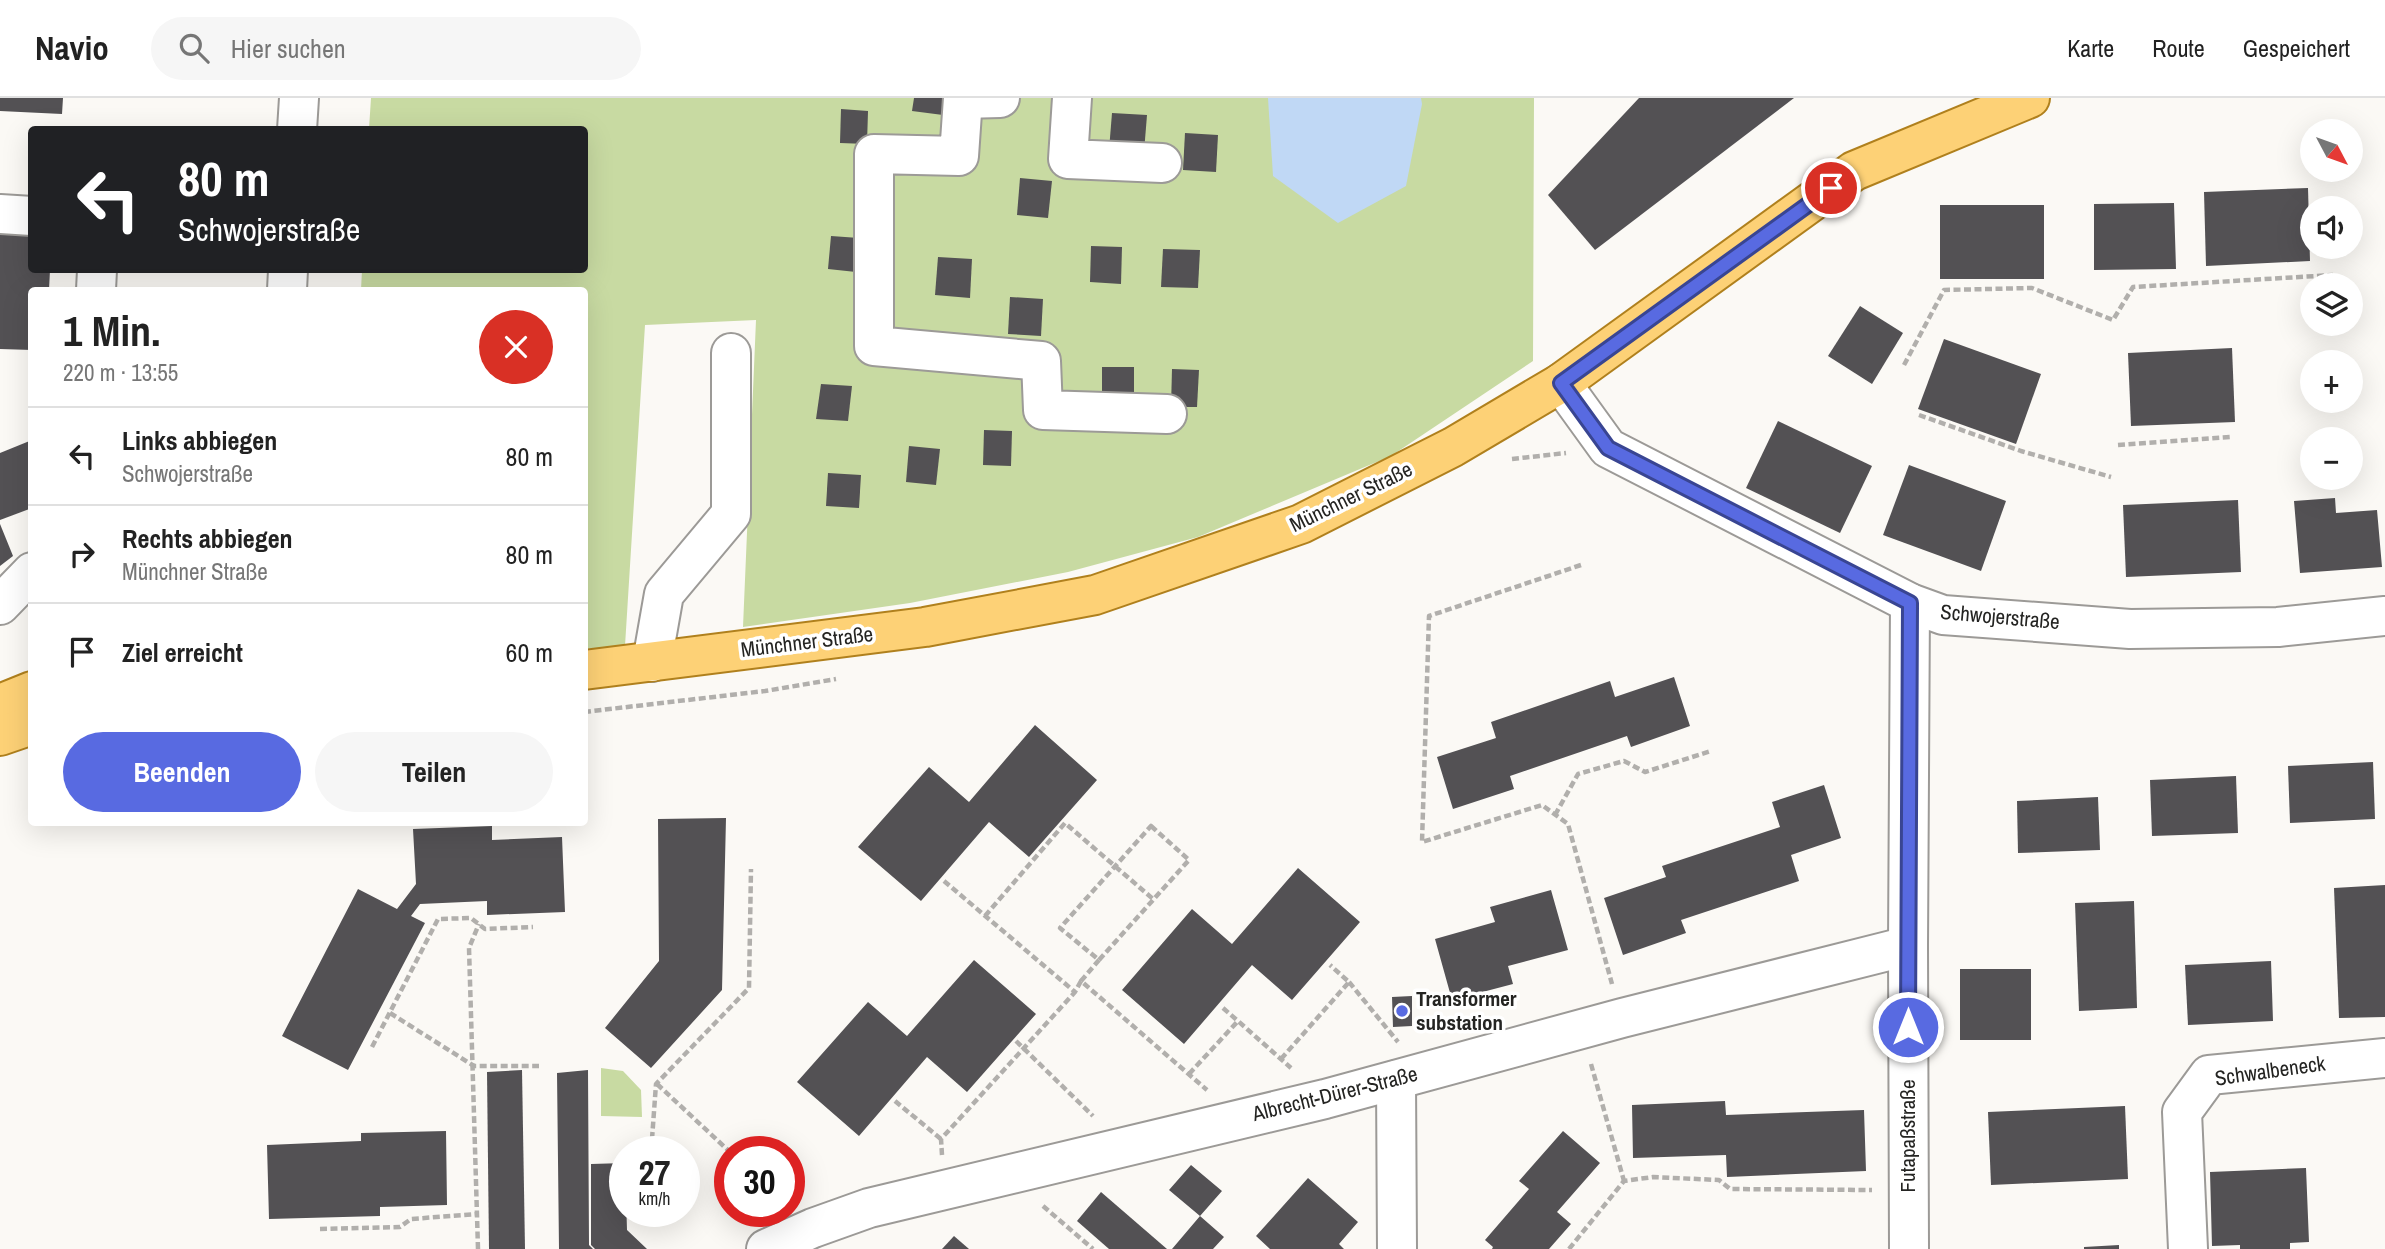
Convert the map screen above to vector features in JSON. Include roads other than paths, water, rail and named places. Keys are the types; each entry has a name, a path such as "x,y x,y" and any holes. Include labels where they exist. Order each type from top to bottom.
{"main road":[{"name":"Münchner Straße","path":"588,670 925,627 1095,595 1301,524 1453,447 1561,383 1854,171 2030,98"},
{"path":"0,704 28,693"},
{"path":"0,736 28,726"}],"street":[{"path":"297,126 299,98"},
{"path":"1000,98 963,98 959,156 874,154 874,346 1041,361 1043,411 1167,414"},
{"path":"1072,98 1068,159 1162,163"},
{"path":"0,214 28,216"},
{"path":"652,662 664,594 731,514 731,353"},
{"name":"Schwojerstraße","path":"1561,383 1608,448 1910,603 1943,615 2130,629 2278,626 2385,616"},
{"path":"0,605 28,576"},
{"name":"Futapaßstraße","path":"1909,1249 1910,603"},
{"name":"Albrecht-Dürer-Straße","path":"766,1249 813,1228 869,1208 1325,1099 1622,1018 1908,946"},
{"name":"Schwalbeneck","path":"2188,1249 2182,1112 2209,1075 2385,1058"},
{"path":"1397,1249 1409,1076"}],"water":[{"path":"1268,98 1421,98 1406,186 1338,223 1273,176"}],"place":[{"name":"Transformer substation","path":"1402,1011"}]}
